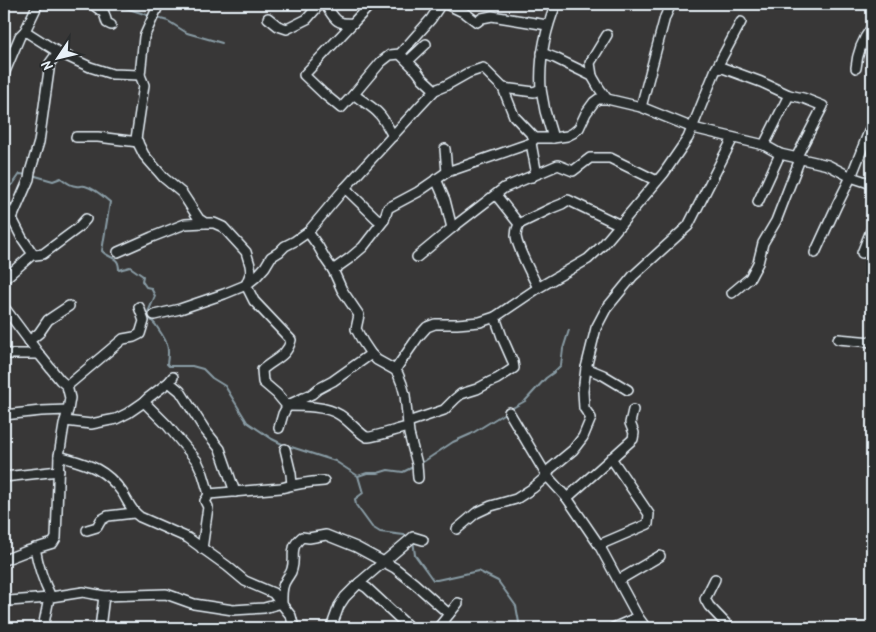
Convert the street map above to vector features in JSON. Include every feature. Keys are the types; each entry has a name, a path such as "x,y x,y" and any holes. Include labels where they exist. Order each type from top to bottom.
{"street":[{"path":"4,74 20,36 25,31 38,4"},
{"path":"92,4 104,13 106,23 111,25"},
{"path":"159,4 144,37 140,75 144,86 136,139 144,155 164,178 182,193 199,219 205,222"},
{"path":"268,18 278,26 287,29 307,19 320,4"},
{"path":"325,4 337,21 343,24 353,23"},
{"path":"371,4 304,75 341,108 381,62 390,55 400,54 442,4"},
{"path":"446,4 465,13 477,22 482,18 492,16 547,25"},
{"path":"553,138 541,89 542,54 547,25 556,4"},
{"path":"641,106 665,17 671,4"},
{"path":"395,370 427,327 435,324 480,322 495,317 538,288 588,259 602,245 657,181 688,138 716,69 741,22"},
{"path":"856,68 857,57 872,27"},
{"path":"25,31 58,52 90,67 112,74 140,75"},
{"path":"607,35 590,63 592,76 607,98"},
{"path":"408,61 426,44"},
{"path":"12,218 30,175 39,142 50,63 58,52"},
{"path":"400,54 435,90"},
{"path":"542,54 555,58 592,76"},
{"path":"154,315 180,309 246,285 285,246 308,232 345,188 435,90 468,72 483,68 504,88 514,116 533,140 536,170 532,177"},
{"path":"716,69 723,68 761,82 788,95 803,98 823,106 798,158 776,222 763,243 758,263 750,278 732,294"},
{"path":"504,88 534,92 541,89"},
{"path":"354,94 361,102 379,114 393,136"},
{"path":"764,145 788,95"},
{"path":"333,270 363,247 384,220 388,208 418,192 446,172 533,140 567,136 573,133 579,128 586,113 598,99 607,98 641,106 693,128 764,145 780,154 828,164 851,177 872,184"},
{"path":"815,253 851,177 872,124"},
{"path":"76,137 98,137 138,142"},
{"path":"457,529 476,513 516,498 533,488 547,476 550,469 573,450 583,437 591,418 584,408 583,390 586,368 596,328 606,309 633,276 688,226 733,138"},
{"path":"445,149 446,172"},
{"path":"758,202 780,154"},
{"path":"417,257 504,188 558,165 573,170 590,158 610,158 657,181"},
{"path":"436,179 445,200 452,228"},
{"path":"345,188 377,219 384,220"},
{"path":"496,195 519,224"},
{"path":"538,288 518,246 516,236 519,224 568,200 620,224"},
{"path":"4,203 22,238 33,254"},
{"path":"4,280 33,254 43,254 78,228 86,219"},
{"path":"118,252 152,236 185,224 205,222 214,223 222,227 246,252 250,264 246,285 254,301 291,340 289,348 262,370 262,382 277,394 287,406 315,407 338,413 369,438 408,424 423,416 444,410 461,394 477,389 514,368 495,317"},
{"path":"862,253 872,228"},
{"path":"308,232 333,270 342,290 359,314 356,329 363,342 377,360 395,370 398,374 405,395 409,434 417,464 418,478"},
{"path":"29,342 39,333 48,320 69,306"},
{"path":"4,307 29,342 67,386 70,398 59,456 56,538 54,543 4,560"},
{"path":"67,386 123,339 140,334 144,321 139,307"},
{"path":"838,339 872,342"},
{"path":"4,354 39,354"},
{"path":"279,428 287,406 333,381 371,354"},
{"path":"586,368 603,375 628,390"},
{"path":"65,421 91,424 116,419 144,402 171,379 220,449 235,492"},
{"path":"144,402 167,425 197,461 203,474 209,494 205,501 208,507 202,549"},
{"path":"4,415 68,410"},
{"path":"566,498 633,439 634,433 630,423 633,410"},
{"path":"509,412 547,476 566,498 599,544 638,617 646,628"},
{"path":"285,449 292,485"},
{"path":"59,456 90,465 105,474 114,481 134,513 188,538 245,581 273,594 292,616 294,628"},
{"path":"599,544 648,524 649,514 611,458"},
{"path":"4,477 59,471"},
{"path":"209,494 280,488 308,482 324,481"},
{"path":"87,530 97,528 101,520 108,516 134,513"},
{"path":"282,603 282,588 291,572 295,543 302,537 309,538 326,535 356,547 385,562 415,584 449,614"},
{"path":"331,628 339,606 358,584 411,540 423,540"},
{"path":"35,548 50,597 43,628"},
{"path":"619,580 660,556"},
{"path":"715,579 705,599 709,606 730,628"},
{"path":"358,584 367,588 410,628"},
{"path":"10,601 82,592 104,596 166,594 194,604 233,610 264,608 282,603"},
{"path":"100,628 104,596"},
{"path":"438,628 458,603"},
{"path":"613,628 638,617"}],"waterway":[{"path":"125,4 126,8 150,16"},
{"path":"157,18 168,21 187,33 222,43"},
{"path":"4,189 13,184 20,174 28,175"},
{"path":"32,175 53,181 61,178 72,185 88,187 98,192 110,202 102,251 116,260 119,270 130,267 143,276 142,281 146,287 151,288 155,296 146,317 150,318 165,340 168,348 167,364 169,366 192,366 203,369 212,378 225,386 247,422 282,444 335,461 358,476 363,493 355,499 356,505 372,527 380,532 409,537"},
{"path":"509,410 525,401 561,365 563,349 569,330"},
{"path":"420,464 453,442 471,434 505,413"},
{"path":"358,476 388,470 403,472 413,467"},
{"path":"413,540 415,555 433,580 478,571 498,581 516,606 520,628"}]}
